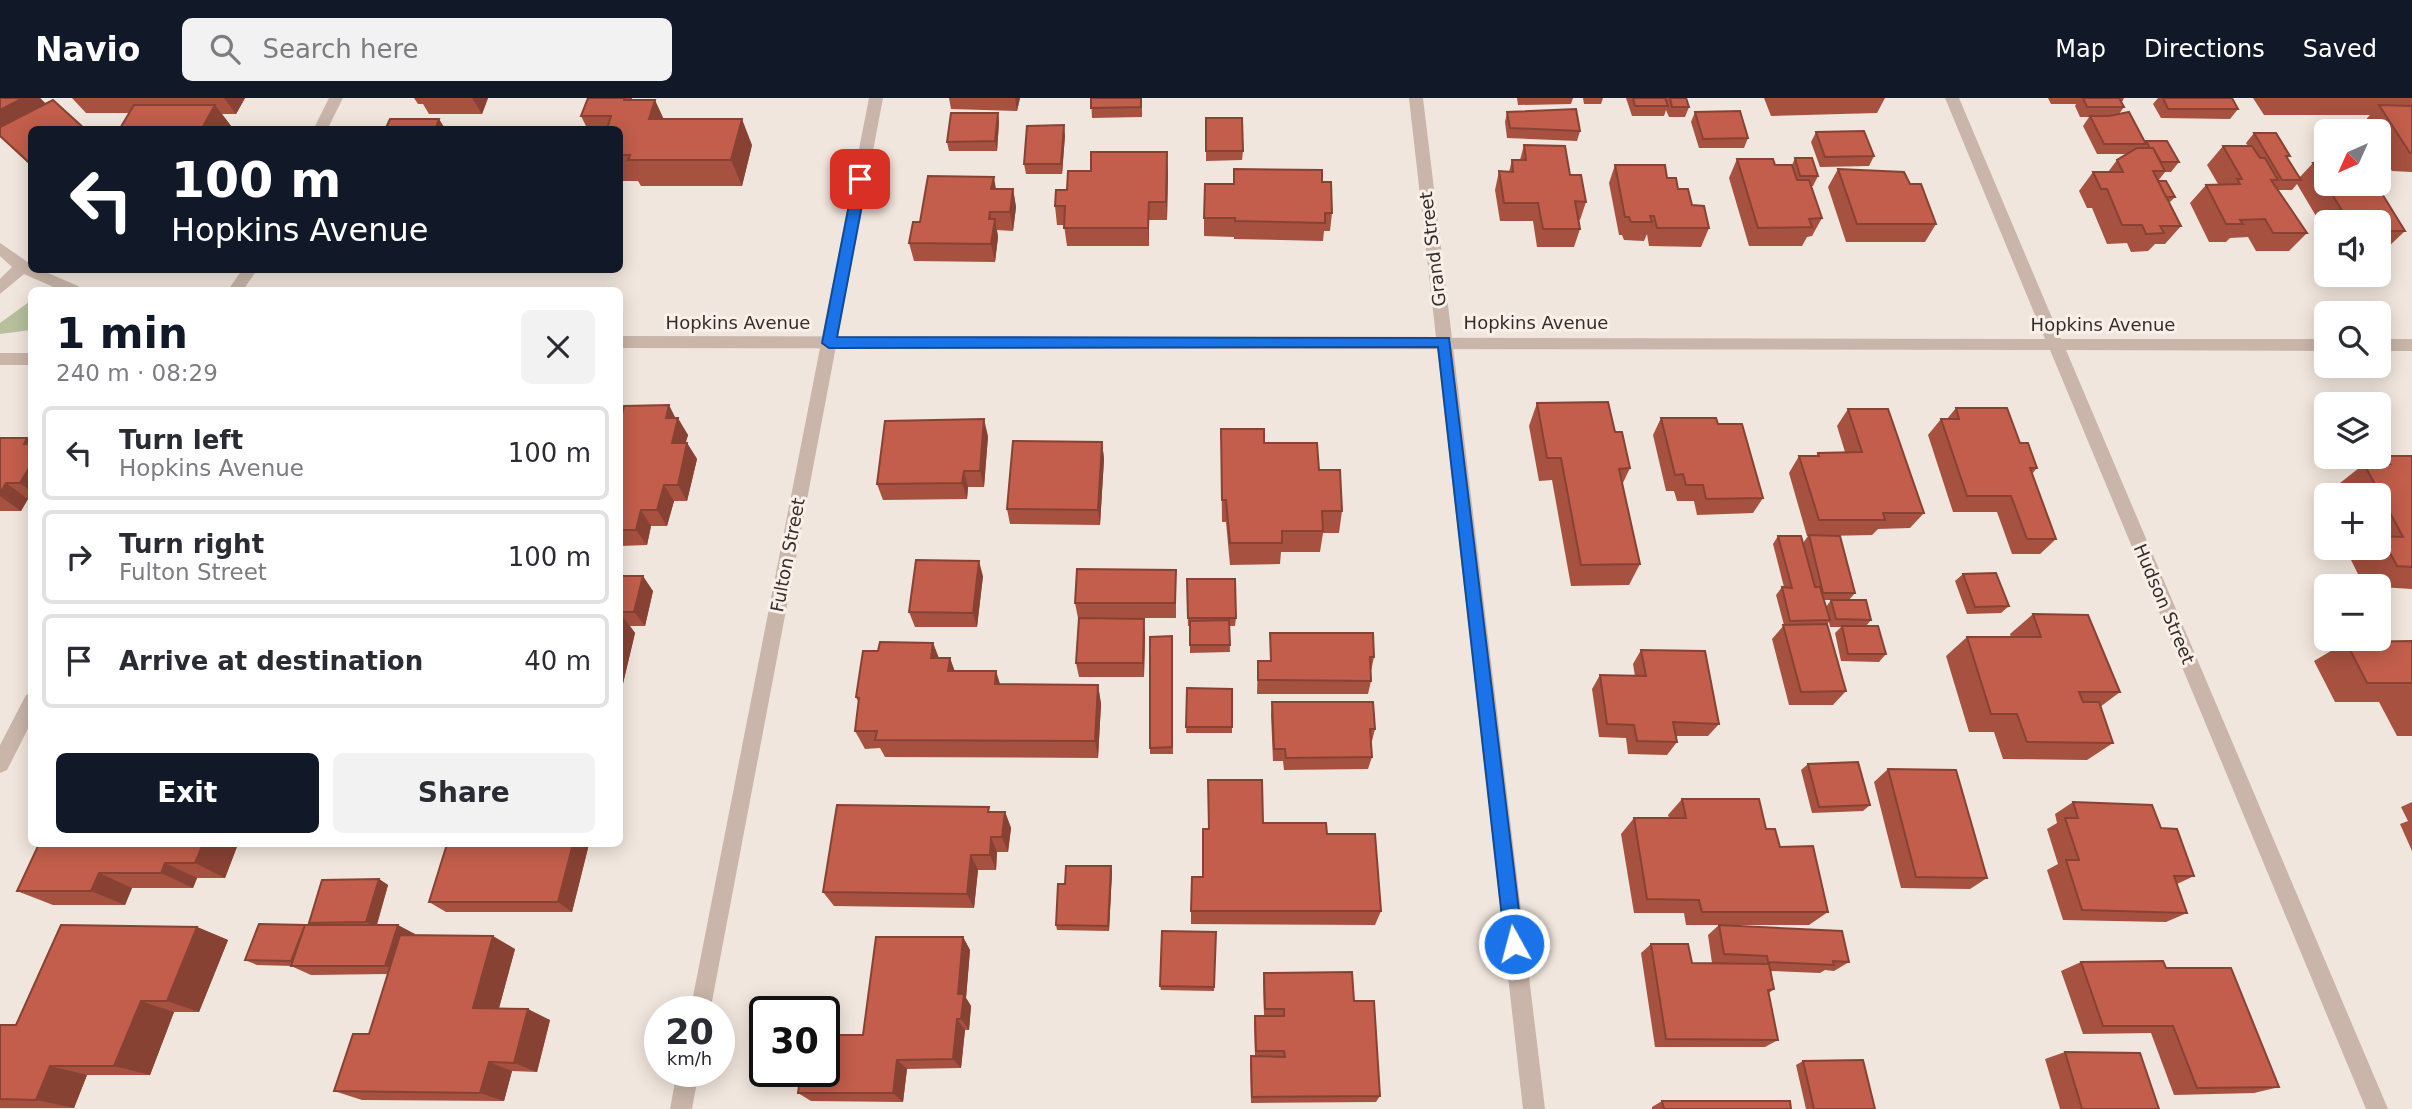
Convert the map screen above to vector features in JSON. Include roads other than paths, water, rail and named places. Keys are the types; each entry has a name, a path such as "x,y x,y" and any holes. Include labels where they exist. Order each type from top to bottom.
{"street":[{"path":"322,126 336,98"},
{"name":"Fulton Street","path":"703,996 876,98"},
{"name":"Grand Street","path":"1416,98 1534,1109"},
{"name":"Hudson Street","path":"1952,98 2377,1109"},
{"path":"0,248 28,270"},
{"path":"0,288 22,267"},
{"path":"35,273 66,287"},
{"name":"Hopkins Avenue","path":"623,342 2314,345"},
{"path":"2391,345 2412,345"},
{"path":"0,359 28,359"},
{"path":"0,764 28,709"},
{"path":"681,1109 685,1087"}]}
